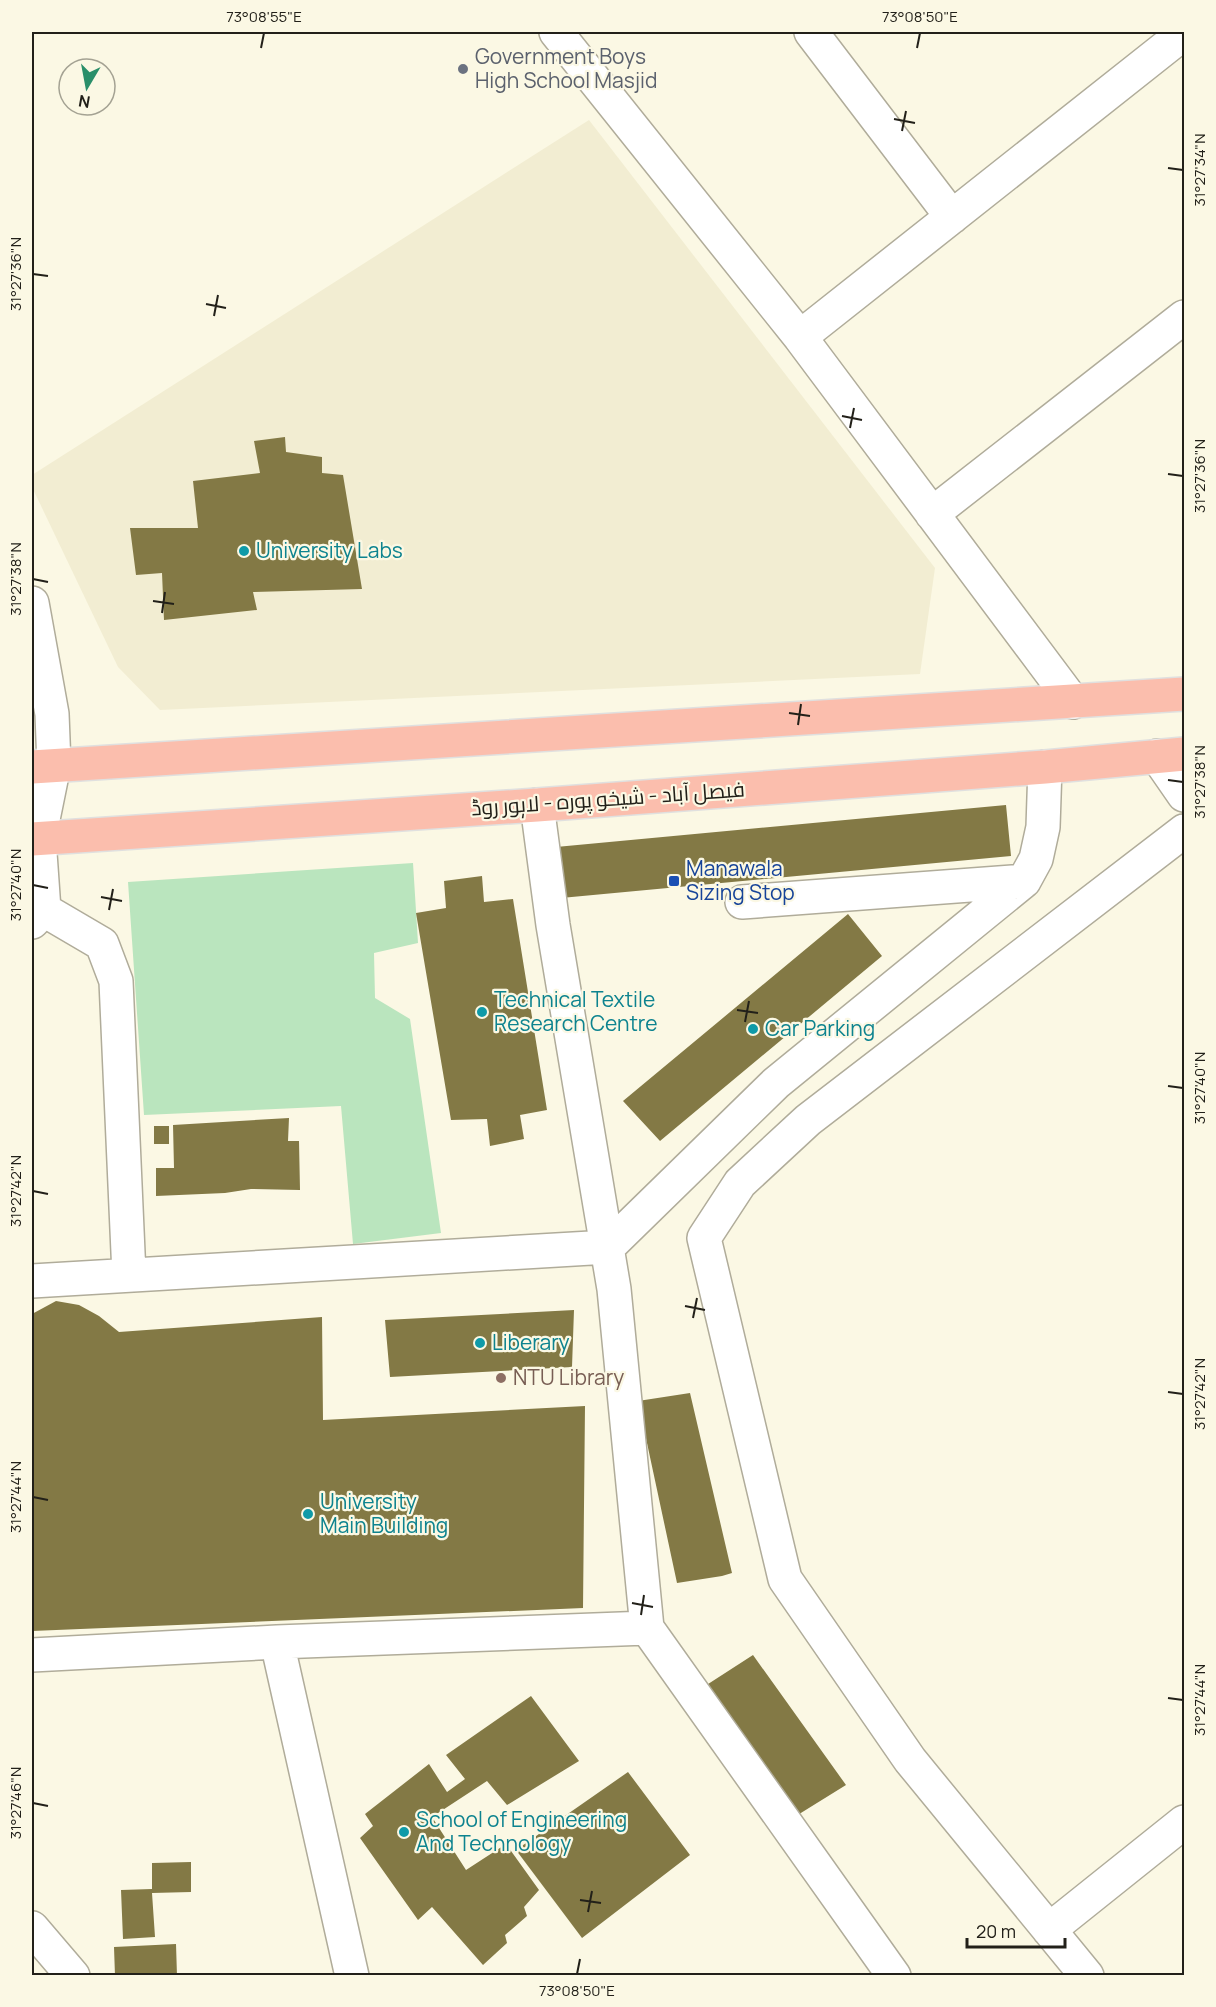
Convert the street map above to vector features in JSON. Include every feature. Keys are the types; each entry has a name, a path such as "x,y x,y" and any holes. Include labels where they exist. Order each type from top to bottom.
{"highway":[{"path":"43,766 1185,694"},
{"name":"فیصل آباد - شیخو پورہ - لاہور روڈ","path":"35,839 537,805 1045,767 1171,755"}],"street":[{"path":"556,32 800,337 1073,702"},
{"path":"811,32 952,217"},
{"path":"800,337 1185,33"},
{"path":"932,514 1185,317"},
{"path":"32,603 52,714 43,766 35,839 38,916 102,944 116,981 129,1275"},
{"path":"1171,755 1185,795"},
{"path":"32,1281 608,1247 776,1083 1024,881 1036,858 1043,827 1045,767"},
{"path":"537,805 554,925 614,1288 647,1628 894,1976"},
{"path":"1087,1976 910,1760 785,1579 704,1238 740,1183 808,1120 1185,831"},
{"path":"742,902 1024,881"},
{"path":"32,1656 277,1642 647,1628"},
{"path":"277,1642 352,1976"},
{"path":"1049,1930 1185,1822"},
{"path":"32,1928 73,1976"}],"shaded area":[{"path":"589,120 935,568 920,674 160,710 118,667 32,487 32,475"}],"green space":[{"path":"413,863 418,943 374,953 375,998 410,1019 441,1233 353,1244 341,1106 144,1115 128,882"}],"building":[{"name":"University Labs","path":"285,437 286,452 322,457 322,473 343,475 362,589 253,592 257,610 164,620 162,573 136,575 130,528 198,528 193,481 260,473 254,441"},
{"path":"1006,805 1011,856 561,898 556,847"},
{"name":"Technical Textile Research Centre","path":"482,876 484,902 513,899 547,1110 520,1115 524,1139 490,1146 487,1119 451,1120 416,913 446,908 444,881"},
{"name":"Car Parking","path":"848,914 882,956 660,1141 623,1101"},
{"path":"289,1118 288,1141 299,1141 300,1190 251,1189 225,1193 156,1196 156,1168 174,1168 173,1125"},
{"path":"154,1126 169,1126 169,1144 154,1144"},
{"name":"University Main Building","path":"56,1301 79,1305 99,1316 119,1332 322,1317 323,1420 585,1406 583,1608 32,1631 32,1314"},
{"name":"Liberary","path":"574,1310 572,1367 390,1377 385,1320"},
{"path":"690,1393 732,1573 677,1583 638,1401"},
{"path":"753,1655 846,1785 796,1816 705,1686"},
{"name":"School of Engineering And Technology","path":"531,1696 579,1761 507,1805 487,1781 432,1817 466,1870 506,1844 539,1890 524,1907 527,1916 505,1935 507,1943 483,1965 432,1907 418,1920 360,1838 373,1826 365,1814 429,1764 447,1792 465,1779 446,1755"},
{"name":"School of Engineering And Technology","path":"628,1772 690,1855 582,1938 516,1850"},
{"path":"191,1862 191,1892 152,1893 155,1937 123,1939 121,1890 152,1889 152,1863"},
{"path":"176,1944 177,1976 115,1976 114,1947"}],"place":[{"name":"Government Boys High School Masjid","path":"463,69"},
{"name":"University Labs","path":"244,551"},
{"name":"Manawala Sizing Stop","path":"674,881"},
{"name":"Technical Textile Research Centre","path":"482,1012"},
{"name":"Car Parking","path":"753,1029"},
{"name":"Liberary","path":"480,1343"},
{"name":"NTU Library","path":"501,1378"},
{"name":"University Main Building","path":"308,1514"},
{"name":"School of Engineering And Technology","path":"404,1832"}]}
